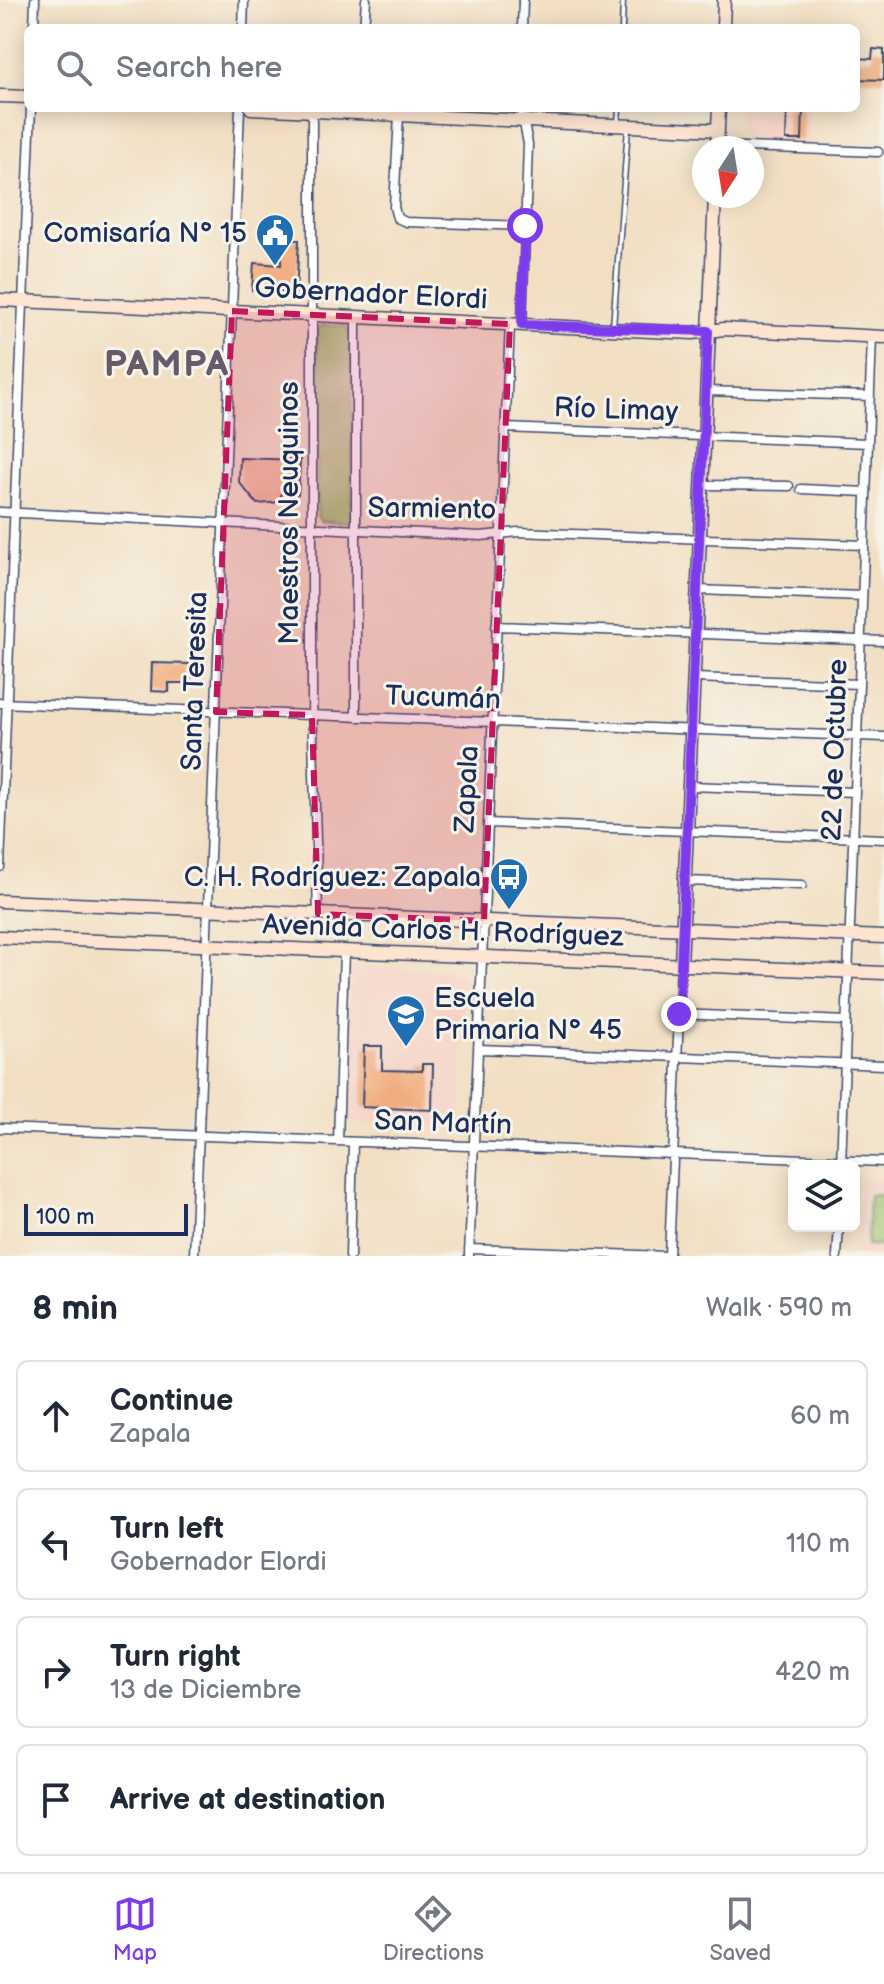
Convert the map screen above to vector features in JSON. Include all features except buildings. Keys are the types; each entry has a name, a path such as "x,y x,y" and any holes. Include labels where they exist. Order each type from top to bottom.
{"street":[{"path":"34,24 35,0"},
{"path":"243,24 244,0"},
{"path":"364,24 366,0"},
{"path":"522,24 523,0"},
{"path":"723,24 724,0"},
{"path":"0,96 24,97"},
{"path":"0,867 3,704 31,112"},
{"name":"Santa Teresita","path":"194,1256 240,112"},
{"name":"Maestros Neuquinos","path":"312,112 312,715 318,914"},
{"path":"370,112 399,115 523,114 623,126 718,130"},
{"path":"718,136 719,112"},
{"name":"Zapala","path":"469,1252 505,428 525,226 528,140 523,114"},
{"path":"399,115 394,207 397,218 406,222 525,226"},
{"path":"764,148 878,152"},
{"path":"469,1252 668,1256 714,208"},
{"name":"Gobernador Elordi","path":"0,300 516,325 878,337"},
{"path":"356,317 356,717"},
{"name":"22 de Octubre","path":"841,1160 870,396 878,337"},
{"path":"706,391 870,396"},
{"name":"Río Limay","path":"505,428 868,443"},
{"path":"702,485 789,486"},
{"path":"801,489 866,492"},
{"name":"Sarmiento","path":"0,512 356,530 864,545"},
{"path":"697,590 862,596"},
{"path":"496,626 884,641"},
{"path":"694,678 859,684"},
{"name":"Tucumán","path":"3,704 884,737"},
{"path":"689,786 855,792"},
{"path":"488,823 884,839"},
{"path":"685,881 802,885"},
{"name":"Avenida Carlos H. Rodríguez","path":"0,901 884,937"},
{"name":"Avenida Carlos H. Rodríguez","path":"0,937 884,973"},
{"path":"338,1141 344,951"},
{"path":"679,1014 846,1021"},
{"path":"478,1049 884,1065"},
{"name":"San Martín","path":"0,1128 788,1160"},
{"path":"350,1256 353,1142"},
{"name":"San Martín","path":"860,1163 884,1162"},
{"path":"837,1256 839,1232"}],"lane":[{"path":"622,24 623,0"},
{"path":"613,329 623,126 620,112"}],"highlighted area":[{"path":"232,311 510,324 484,921 318,914 312,715 216,712"}],"shaded area":[{"path":"739,112 809,112 807,141 741,136 738,132"},
{"name":"Escuela Primaria N° 45","path":"357,966 459,972 465,979 461,1123 454,1129 352,1123 346,1117 351,972"},
{"path":"866,1179 884,1180 884,1256 855,1256 856,1232 860,1232 860,1185"}],"green space":[{"path":"322,325 344,325 352,335 352,518 349,522 321,521 317,516 317,331"},
{"path":"869,1195 884,1195 884,1246 867,1245"}],"place":[{"name":"Comisaría N° 15","path":"275,267"},
{"name":"C. H. Rodríguez: Zapala","path":"509,911"},
{"name":"Escuela Primaria N° 45","path":"406,1048"}],"district":[{"name":"PAMPA","path":"167,365"}],"route":[{"path":"525,226 522,325 693,333 708,331 679,1014"}]}
